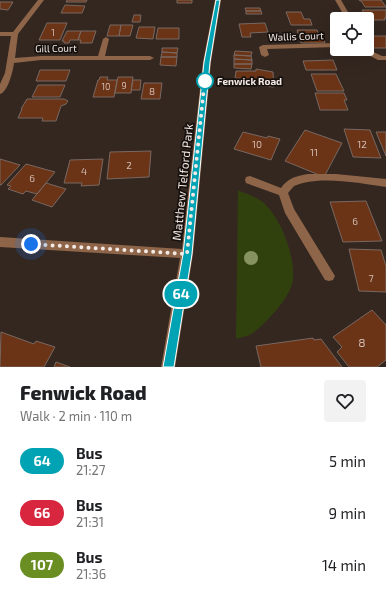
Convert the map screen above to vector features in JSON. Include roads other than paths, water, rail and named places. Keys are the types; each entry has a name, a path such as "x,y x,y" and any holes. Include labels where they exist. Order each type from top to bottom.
{"street":[{"path":"0,92 9,73 15,34 41,0"},
{"name":"Matthew Telford Park","path":"168,367 187,254 207,62 218,0"},
{"path":"338,0 345,12"},
{"path":"0,34 15,34"},
{"path":"101,58 106,40"},
{"name":"Wallis Court","path":"265,56 263,47 330,45"},
{"path":"374,54 386,58"},
{"name":"Gill Court","path":"12,61 41,58 150,58"},
{"path":"283,193 291,182 312,178 354,178 386,183"},
{"path":"250,180 283,193 289,210 329,276"},
{"path":"0,242 187,254"}],"place":[{"name":"Fenwick Road","path":"205,81"}]}
